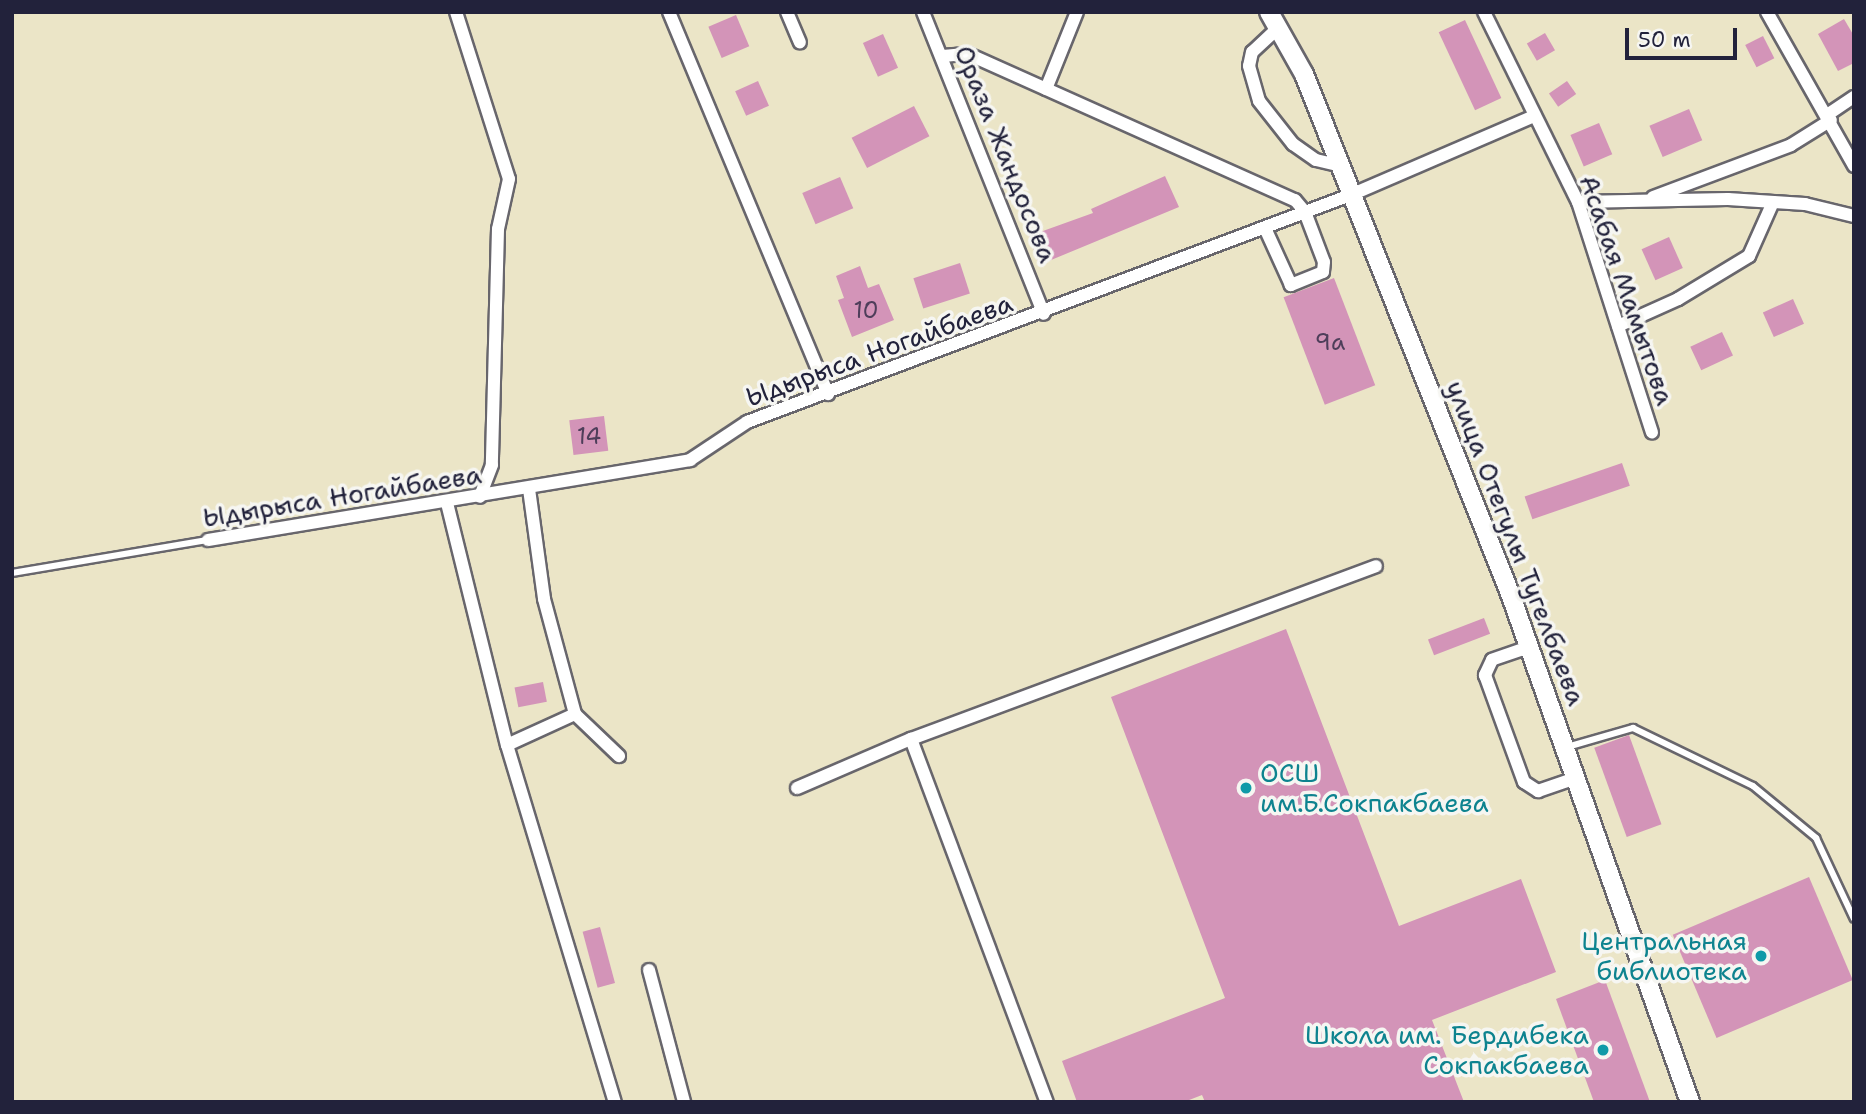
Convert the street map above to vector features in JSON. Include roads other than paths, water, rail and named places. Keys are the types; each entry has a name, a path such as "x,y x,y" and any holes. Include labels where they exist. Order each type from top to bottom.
{"main road":[{"name":"улица Отегулы Тугелбаева","path":"1274,20 1304,74 1342,166 1529,647 1690,1102"}],"street":[{"path":"456,12 509,179 498,229 492,465 480,497"},
{"path":"669,12 828,394"},
{"path":"787,12 800,42"},
{"name":"Ораза Жандосова","path":"923,12 943,56 1044,314"},
{"path":"1046,89 1077,12"},
{"name":"Асабая Мамытова","path":"1484,12 1532,117 1578,202 1652,432"},
{"path":"1767,12 1854,166"},
{"path":"1274,20 1252,52 1249,66 1259,101 1293,144 1316,160 1342,166"},
{"path":"943,56 968,54 1295,200 1306,212 1324,262 1323,272 1297,286 1285,277 1265,228"},
{"path":"1643,200 1791,145 1854,97"},
{"name":"Ыдырыса Ногайбаева","path":"208,540 447,503 690,460 712,449 747,422 1044,314 1353,194 1532,117"},
{"path":"1578,202 1773,202 1854,216"},
{"path":"1618,326 1678,299 1749,256 1773,202"},
{"path":"529,489 544,599 575,714 619,756"},
{"path":"447,503 507,745 615,1102"},
{"path":"797,788 911,739 1376,566"},
{"path":"1529,647 1486,667 1494,699 1530,789 1576,778"},
{"path":"507,745 575,714"},
{"path":"911,739 1047,1102"},
{"path":"649,970 684,1102"}],"lane":[{"name":"Ыдырыса Ногайбаева","path":"12,573 208,540"},
{"path":"1565,748 1633,727 1754,786 1816,838 1854,919"}],"place":[{"name":"ОСШ им.Б.Сокпакбаева","path":"1246,788"},
{"name":"Центральная библиотека","path":"1761,956"},
{"name":"Школа им. Бердибека Сокпакбаева","path":"1603,1050"}]}
